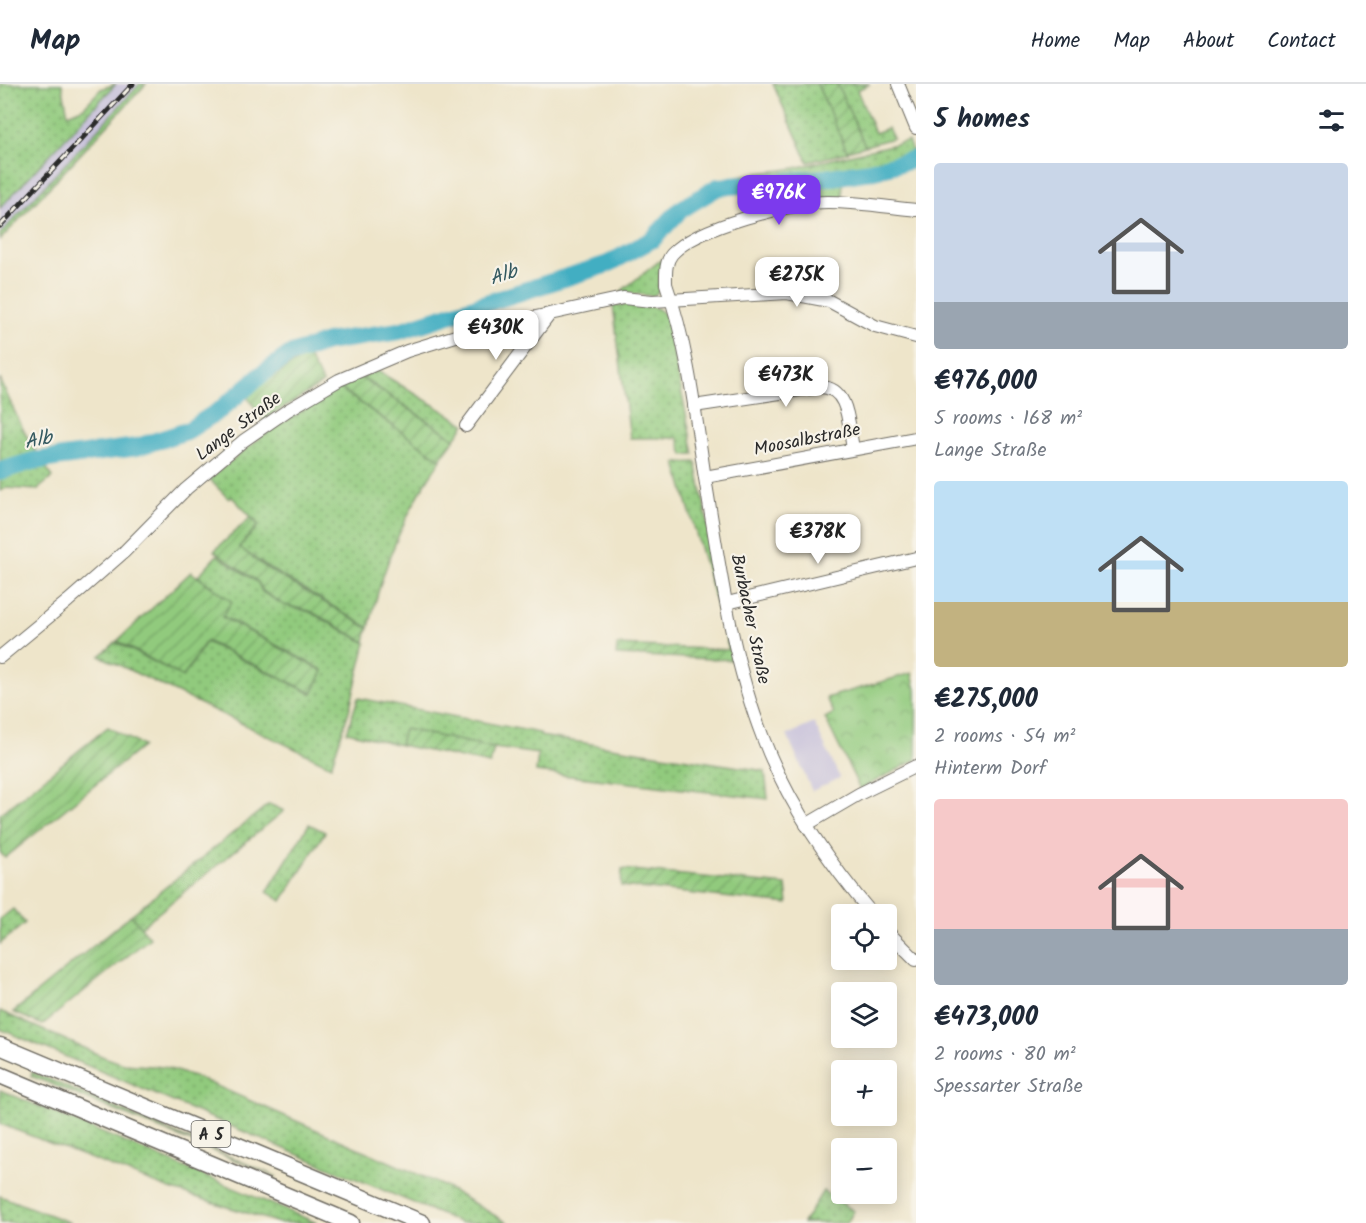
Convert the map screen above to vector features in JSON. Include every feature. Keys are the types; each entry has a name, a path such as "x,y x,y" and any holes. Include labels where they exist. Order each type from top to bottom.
{"highway":[{"name":"A 5","path":"0,1046 422,1223"},
{"name":"A 5","path":"0,1075 351,1223"}],"street":[{"path":"898,84 916,128"},
{"path":"671,300 666,284 671,255 714,229 814,203 862,204 916,210"},
{"name":"Lange Straße","path":"0,657 108,566 216,463 298,404 339,380 407,351 472,331 623,298 671,300 800,294 829,301 884,330 916,337"},
{"name":"Burbacher Straße","path":"671,300 694,406 727,603 744,678 760,732 806,825 825,856 864,904"},
{"path":"466,426 550,314"},
{"path":"694,406 820,387 833,389 842,397 853,448"},
{"name":"Moosalbstraße","path":"705,477 916,438"},
{"path":"727,603 916,558"},
{"path":"806,825 859,794 916,766"},
{"path":"897,941 916,960"}],"shaded area":[{"path":"116,84 140,84 0,234 0,208"},
{"path":"814,723 840,778 812,791 787,735"}],"green space":[{"path":"0,84 62,84 68,114 84,107 101,89 116,84 0,208"},
{"path":"140,84 146,84 0,240 0,234"},
{"path":"773,84 817,84 848,152 808,162"},
{"path":"817,84 837,84 865,146 847,151"},
{"path":"837,84 870,84 857,90 875,133 888,128 893,138 865,146"},
{"path":"908,141 912,151 916,149 916,156 827,175 737,183 737,176 795,168"},
{"path":"843,180 842,198 772,207 770,189"},
{"path":"662,259 658,292 653,296 620,292"},
{"path":"629,304 657,308 666,315 694,454 683,455 678,438 630,438 613,306"},
{"path":"307,355 323,383 264,420 245,394"},
{"path":"376,370 465,424 455,439 362,377"},
{"path":"360,377 455,439 440,459 339,387"},
{"path":"0,379 17,418 53,477 37,490 6,488 0,491"},
{"path":"339,388 441,460 416,499 396,541 369,628 267,567 239,547 259,525 232,497 229,499 209,479 266,433"},
{"path":"696,462 732,650 729,650 676,463"},
{"path":"251,517 258,525 239,547 266,568 368,628 365,642 310,611 284,605 263,591 258,582 214,551"},
{"path":"217,555 258,583 262,592 284,605 310,612 366,643 349,711 331,766 100,656 116,642 183,677 206,642 312,694 323,670 222,616 232,602 198,576"},
{"path":"191,572 232,602 222,617 323,671 312,693 206,641 183,677 117,641"},
{"path":"617,645 732,650 735,660 616,655"},
{"path":"912,673 916,690 916,760 860,789 825,718 834,713 826,698"},
{"path":"358,698 540,733 540,736 765,771 768,799 536,772 538,754 494,748 404,729 400,745 347,732"},
{"path":"108,727 143,746 5,858 0,852 0,814"},
{"path":"404,729 494,748 490,764 400,745"},
{"path":"269,804 284,811 141,927 131,915"},
{"path":"309,824 325,832 282,901 267,892"},
{"path":"622,869 786,885 788,904 621,886"},
{"path":"13,909 25,923 0,944 0,919"},
{"path":"131,915 150,938 42,1025 13,1012"},
{"path":"0,1011 124,1064 164,1067 203,1080 442,1185 508,1223 461,1223 0,1029"},
{"path":"32,1072 277,1177 31,1076"},
{"path":"0,1090 317,1223 279,1223 170,1189 0,1124"},
{"path":"823,1191 831,1196 831,1204 843,1204 854,1211 847,1223 803,1223"},
{"path":"0,1196 71,1223 0,1223"}],"waterway":[{"name":"Alb","path":"0,471 33,461 137,447 187,431 220,410 262,374 289,355 327,342 399,331 608,264 653,239 680,210 718,187 826,178 870,171 916,159"}],"railway":[{"path":"0,226 133,84"}]}
